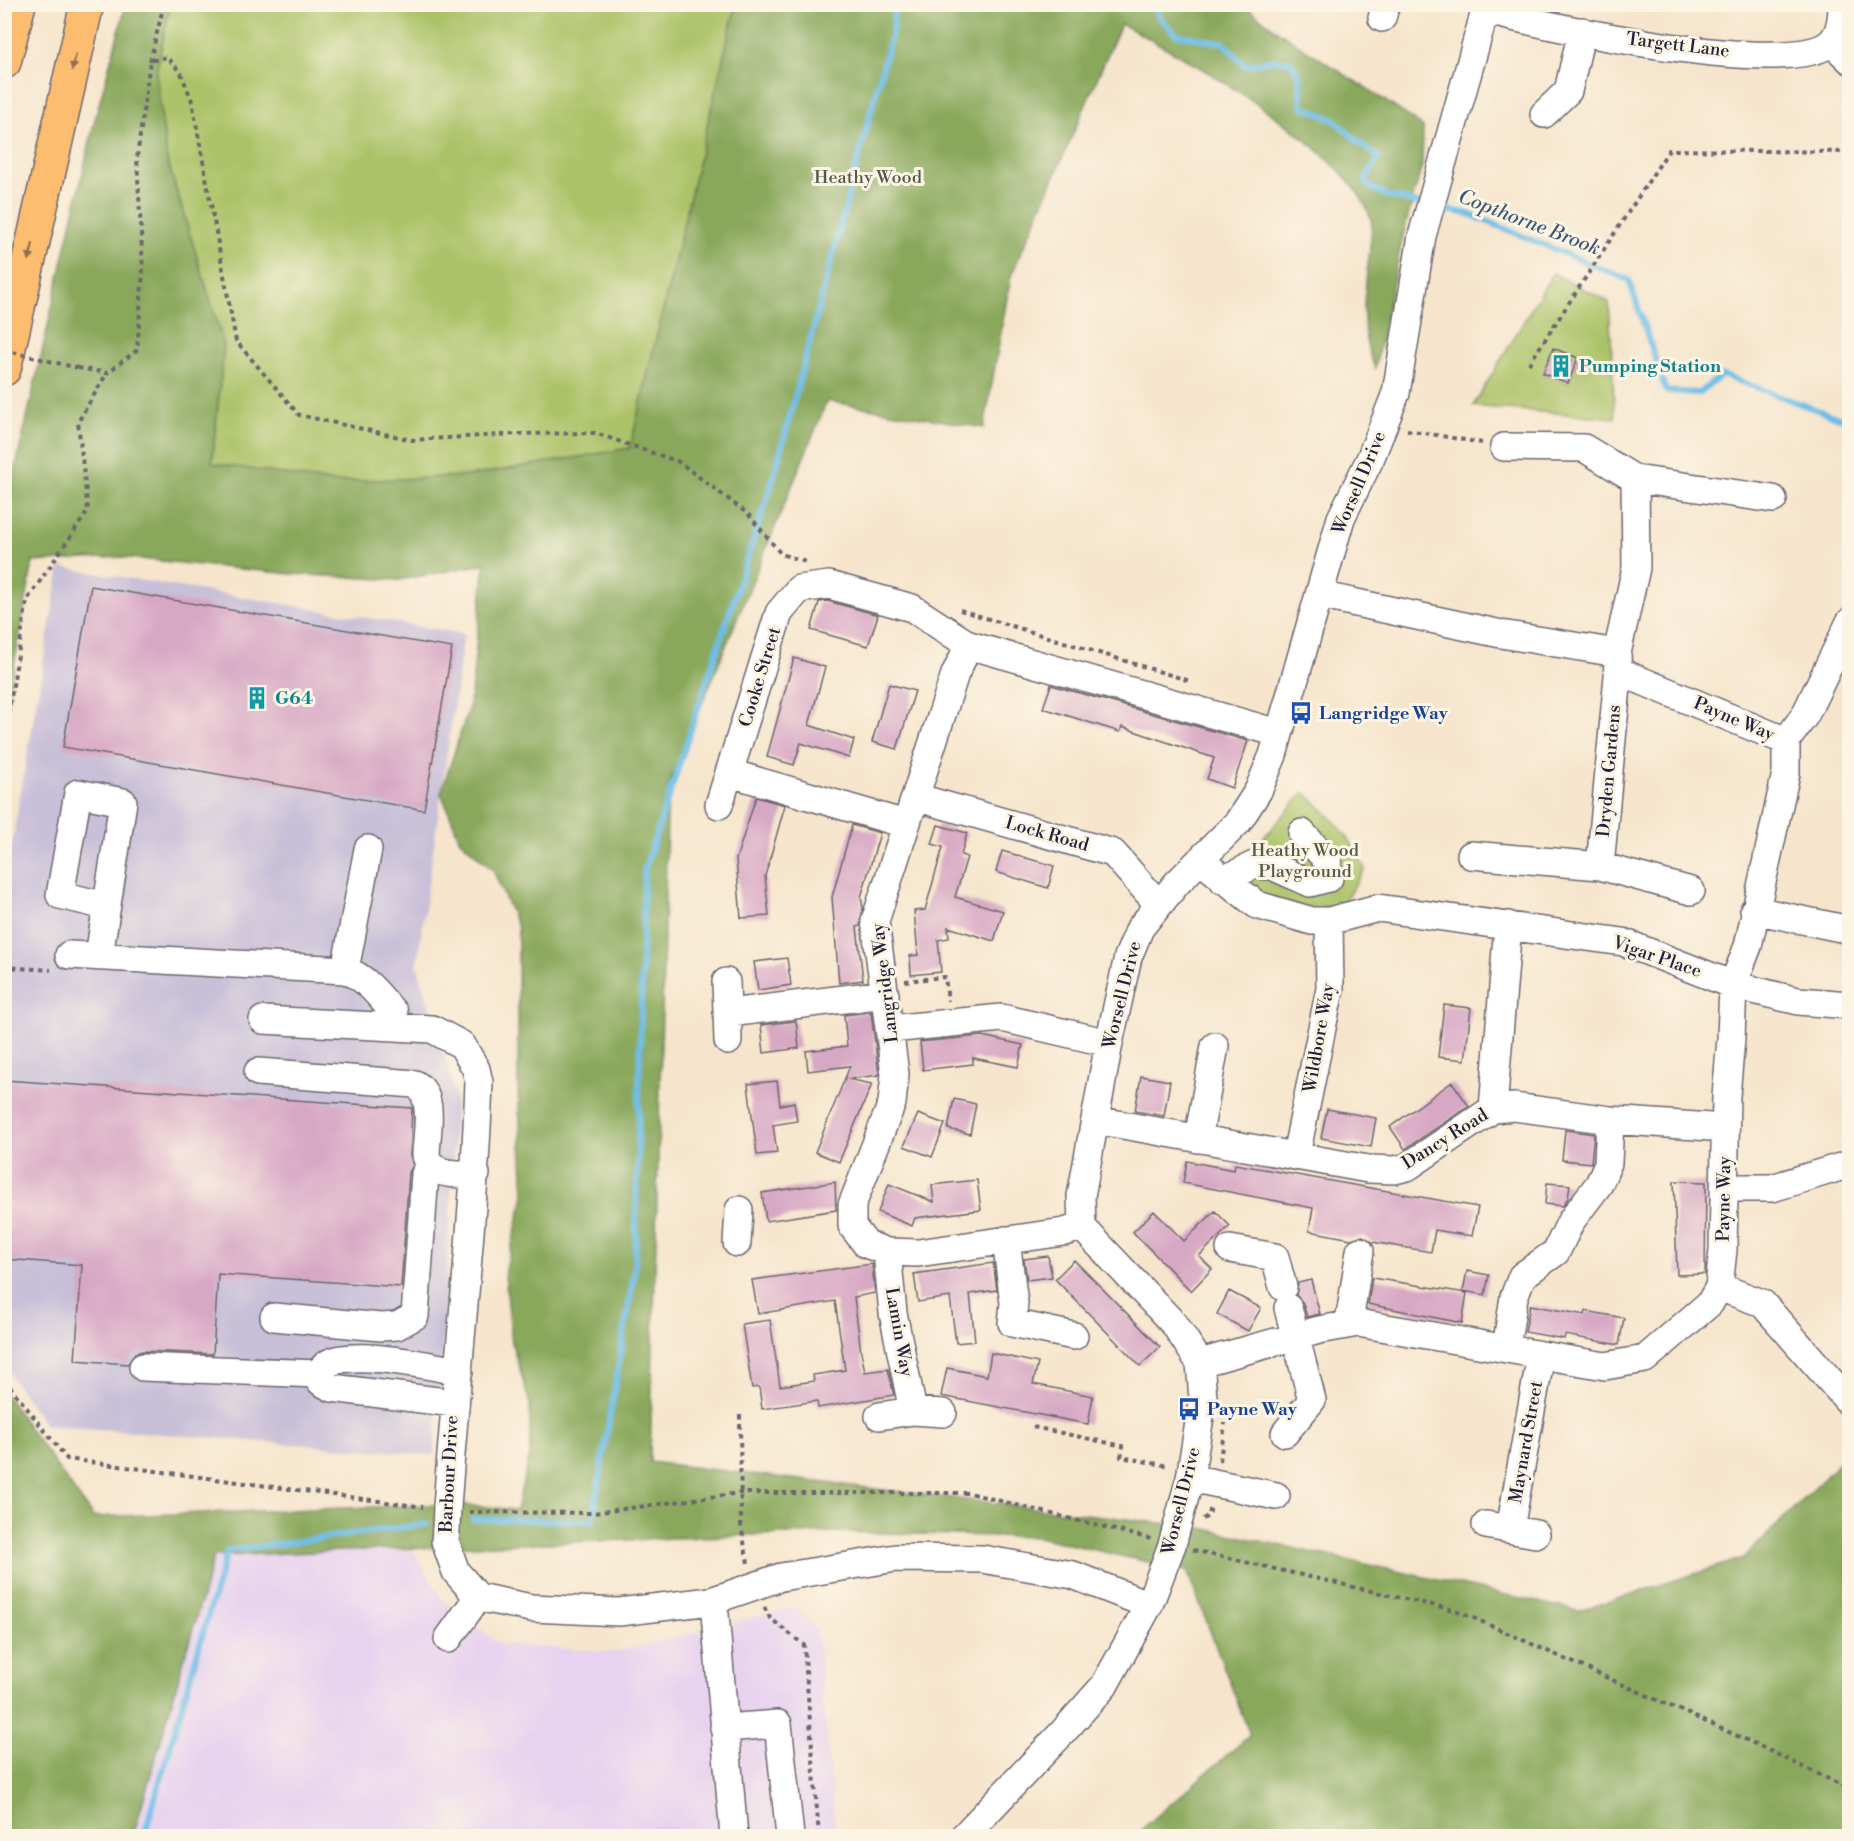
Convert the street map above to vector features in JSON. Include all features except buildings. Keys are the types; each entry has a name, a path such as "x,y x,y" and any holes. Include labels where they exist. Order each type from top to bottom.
{"highway":[{"path":"4,63 19,4"},
{"path":"4,369 87,4"}],"street":[{"name":"Targett Lane","path":"1486,7 1582,31 1647,44 1758,54 1805,54 1840,51 1842,4"},
{"name":"Worsell Drive","path":"964,1836 1064,1732 1104,1686 1149,1605 1172,1545 1177,1474 1203,1398 1200,1363 1175,1325 1082,1227 1081,1196 1109,1043 1128,957 1140,928 1200,860 1238,822 1258,791 1273,755 1341,518 1371,457 1396,393 1422,236 1486,7"},
{"path":"1544,114 1568,91 1582,31"},
{"path":"1504,447 1584,448 1635,479 1773,499"},
{"name":"Dryden Gardens","path":"1600,866 1618,667 1636,568 1635,479"},
{"name":"Cooke Street","path":"719,805 779,613 799,589 829,585 912,608 969,645"},
{"name":"Payne Way","path":"1319,595 1501,634 1618,667 1786,741 1786,773 1754,910 1748,946 1733,985 1719,1287"},
{"path":"1786,741 1805,715 1850,622"},
{"path":"969,645 1278,733"},
{"name":"Langridge Way","path":"969,645 955,674 875,921 895,1074 892,1103 852,1205 852,1226 866,1244 886,1252 918,1253 1082,1227"},
{"path":"730,773 905,824"},
{"name":"Lock Road","path":"915,797 1113,853 1159,905"},
{"path":"1223,880 1254,865 1272,866 1310,883 1329,878 1328,861 1302,834"},
{"path":"345,970 368,849"},
{"path":"1471,855 1600,866 1690,891"},
{"path":"1200,860 1257,905 1312,921 1329,921"},
{"path":"99,956 106,906"},
{"name":"Vigar Place","path":"1329,921 1378,908 1623,942 1733,985 1798,1001 1850,1005"},
{"path":"1754,910 1850,930"},
{"name":"Wildbore Way","path":"1296,1155 1330,989 1329,921"},
{"path":"1493,1109 1508,925"},
{"path":"69,955 345,970 368,984 394,1013 394,1027"},
{"path":"726,982 729,1013 728,1041"},
{"path":"729,1013 884,985"},
{"path":"890,1029 950,1021 1002,1018 1109,1043"},
{"name":"Barbour Drive","path":"263,1020 432,1029 451,1037 462,1045 473,1062 479,1082 476,1174 459,1371 453,1402 445,1540 456,1572 478,1597"},
{"path":"1198,1139 1215,1046"},
{"path":"258,1072 416,1084 423,1088 428,1098 426,1156 432,1167 445,1173 476,1174"},
{"name":"Dancy Road","path":"1095,1120 1368,1169 1395,1170 1425,1156 1493,1109 1514,1107 1610,1120 1725,1128"},
{"path":"1506,1348 1514,1297 1522,1276 1556,1252 1571,1221 1599,1184 1608,1163 1610,1120"},
{"path":"1725,1188 1772,1188 1850,1164"},
{"path":"273,1317 381,1327 397,1326 415,1316 425,1174 432,1167"},
{"path":"737,1243 739,1210"},
{"path":"1006,1240 1014,1304 1012,1323 1074,1336"},
{"path":"1230,1249 1275,1257 1312,1401 1286,1433"},
{"path":"1349,1323 1360,1251"},
{"name":"Lamin Way","path":"886,1252 893,1313 914,1411"},
{"path":"1200,1363 1349,1323 1605,1366 1645,1359 1710,1303 1719,1287 1762,1304 1846,1414"},
{"name":"Maynard Street","path":"1511,1529 1541,1355"},
{"path":"453,1402 332,1388 321,1382 319,1374 322,1365 330,1360 344,1358 386,1360 459,1371"},
{"path":"143,1367 319,1374"},
{"path":"879,1416 914,1411 943,1413"},
{"path":"1177,1474 1276,1496"},
{"path":"448,1639 478,1597 531,1608 619,1612 711,1601 781,1577 896,1558 982,1559 1073,1575 1149,1605"},
{"path":"711,1601 715,1614 734,1836"},
{"path":"724,1728 778,1724 790,1836"}],"path":[{"path":"4,740 27,600 88,511 78,422 107,373 137,350 143,270 137,158 150,61 164,4"},
{"path":"150,61 167,57 182,73 192,101 236,340 299,415 412,440 517,434 596,433 679,462 748,514 781,554 814,564"},
{"path":"1529,363 1669,150 1850,152"},
{"path":"4,350 107,373"},
{"path":"1397,428 1504,447"},
{"path":"950,606 1198,684"},
{"path":"884,985 892,974 893,983 945,977 950,1021"},
{"path":"4,1379 67,1459 446,1513 594,1513 740,1493 969,1493 1157,1540 1156,1533"},
{"path":"740,1415 741,1526 749,1571"},
{"path":"1197,1523 1209,1515 1225,1421"},
{"path":"1033,1426 1123,1446 1120,1457 1177,1474 1174,1455"},
{"path":"1192,1541 1190,1550 1458,1611 1740,1737 1850,1789"},
{"path":"760,1601 770,1618 804,1644 819,1836"}],"shaded area":[{"path":"60,567 464,634 417,964 456,1095 445,1322 434,1455 45,1425 5,1368 5,883"},
{"path":"413,1550 443,1600 499,1644 616,1652 795,1607 817,1631 836,1836 133,1836 214,1556"}],"green space":[{"name":"Heathy Wood","path":"126,5 170,5 156,73 167,160 224,345 212,463 332,482 469,476 630,448 736,5 1244,5 1287,37 1423,127 1422,166 1404,231 1375,368 1368,351 1364,315 1372,224 1360,197 1336,168 1303,138 1265,109 1185,58 1121,24 1011,276 984,428 827,401 668,786 650,1462 1201,1528 1579,1611 1744,1558 1849,1453 1849,1482 1846,1482 1850,1610 1849,1836 1134,1836 1250,1735 1187,1571 1038,1537 836,1532 214,1556 133,1836 5,1836 5,1394 93,1517 458,1504 516,1510 530,1455 530,1404 512,1343 505,1274 524,1195 518,1089 518,928 493,870 460,840 441,793 470,704 485,564 399,580 291,574 121,557 33,562 5,715 5,529 13,479 95,119"},
{"path":"170,5 736,5 630,448 469,476 332,482 212,464 224,345 167,160 156,73"},
{"path":"1553,273 1609,302 1615,418 1473,406","holes":["1553,348 1578,358 1568,383 1543,373"]},
{"name":"Heathy Wood Playground","path":"1304,792 1339,827 1354,847 1365,869 1341,906 1309,907 1284,903 1234,878 1238,867"}],"waterway":[{"path":"473,1519 592,1521 635,1268 644,871 771,487 893,28 894,4"},
{"name":"Copthorne Brook","path":"1152,4 1160,18 1176,34 1224,43 1245,66 1271,60 1291,62 1299,76 1302,106 1333,119 1379,157 1366,179 1368,186 1388,196 1425,205"},
{"name":"Copthorne Brook","path":"1438,208 1469,214 1629,280 1666,391 1699,393 1722,375 1850,422"},
{"path":"144,1836 227,1551 427,1524"}],"place":[{"name":"Pumping Station","path":"1561,366"},
{"name":"G64","path":"257,698"},
{"name":"Langridge Way","path":"1301,713"},
{"name":"Payne Way","path":"1189,1409"}]}
